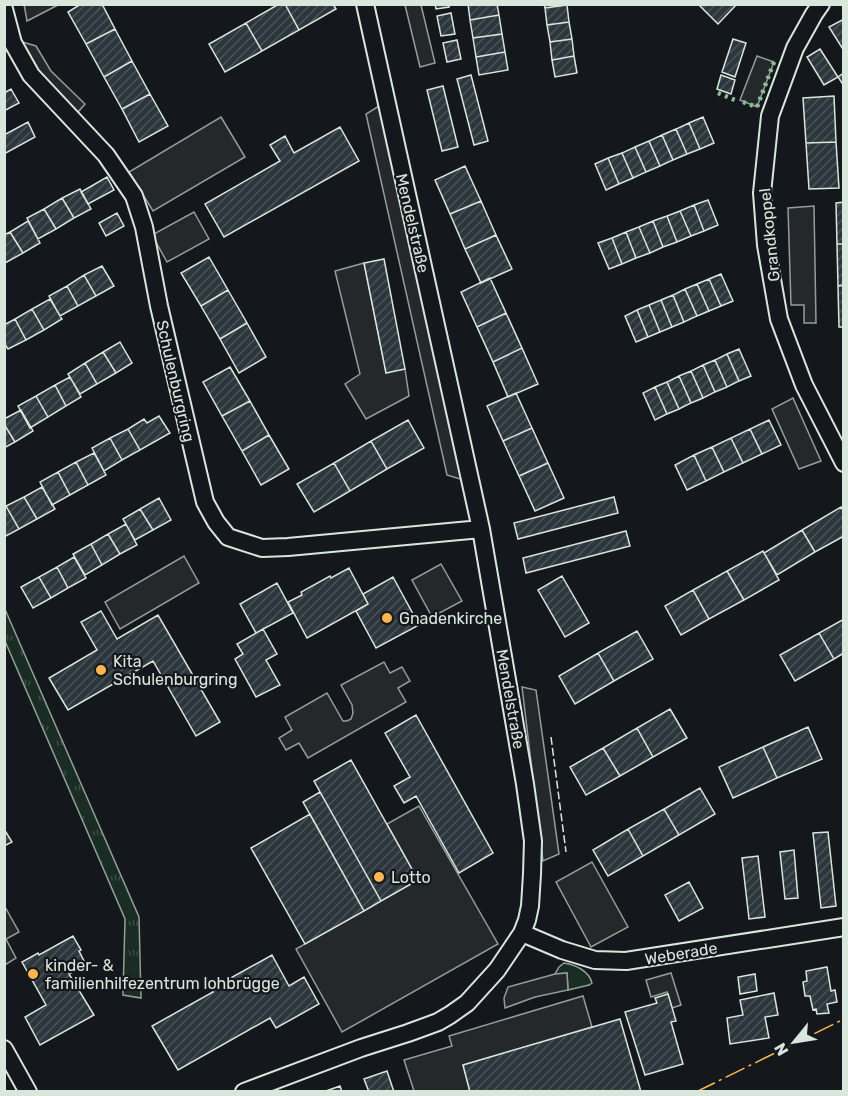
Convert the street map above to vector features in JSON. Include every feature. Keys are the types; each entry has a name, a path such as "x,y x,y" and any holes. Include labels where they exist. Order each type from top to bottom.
{"street":[{"name":"Mendelstraße","path":"244,1092 438,1022 450,1015 467,1002 497,970 522,933 530,906 532,841 525,784 481,529 365,4"},
{"name":"Grandkoppel","path":"821,4 795,48 770,116 762,193 766,245 779,319 804,385 843,463"},
{"name":"Schulenburgring","path":"4,9 13,43 31,75 106,155 134,196 144,227 159,306 205,502 228,537 262,548 481,529"},
{"name":"Weberade","path":"522,933 562,950 595,960 626,962 843,927"},
{"path":"4,1049 28,1092"}],"green space":[{"path":"4,607 139,917 141,998 123,995 125,919 5,641"},
{"path":"564,963 581,969 592,983 568,990 567,973 555,974"}],"shaded area":[{"path":"24,4 58,4 58,5 27,21"},
{"path":"405,5 421,5 435,63 420,67"},
{"path":"12,39 36,46 51,71 85,104 72,119"},
{"path":"757,56 774,62 757,107 740,100"},
{"path":"379,106 463,480 447,475 366,114"},
{"path":"221,117 245,157 153,211 129,172"},
{"path":"814,206 816,323 804,323 804,305 791,305 788,208"},
{"path":"194,212 209,239 167,262 152,235"},
{"path":"364,263 386,372 405,369 409,396 366,419 345,384 360,374 335,271"},
{"path":"793,398 821,461 799,469 772,409"},
{"path":"184,556 199,583 120,629 105,602"},
{"path":"441,564 462,601 432,617 412,580"},
{"path":"384,662 390,673 402,667 410,681 398,688 406,702 308,758 299,743 286,750 279,738 292,730 285,717 327,693 343,721 351,719 352,705 341,685"},
{"path":"522,687 536,690 559,854 543,861"},
{"path":"419,806 498,944 342,1032 296,949 418,880 387,824"},
{"path":"592,862 628,927 591,947 556,882"},
{"path":"4,905 19,932 6,939 16,958 5,965"},
{"path":"567,973 568,990 535,997 505,1008 504,998 508,987"},
{"path":"671,973 681,1005 672,1008 667,992 651,997 646,980"},
{"path":"583,996 592,1027 463,1065 470,1091 414,1091 404,1060 452,1046 449,1036"}],"building":[{"path":"81,4 102,4 115,29 86,44 68,12"},
{"path":"279,4 285,4 299,30 262,51 246,23"},
{"path":"285,4 333,4 336,9 299,30"},
{"path":"435,4 449,4 449,7 436,9"},
{"path":"468,4 497,4 499,15 470,20"},
{"path":"544,4 566,4 567,5 545,8"},
{"path":"698,4 737,4 718,24"},
{"path":"567,5 569,22 547,25 545,8"},
{"path":"451,13 455,34 441,36 437,16"},
{"path":"499,15 502,34 473,38 470,20"},
{"path":"844,19 844,51 829,27"},
{"path":"569,22 572,39 550,42 547,25"},
{"path":"246,23 262,51 225,72 209,44"},
{"path":"115,29 132,61 104,77 86,44"},
{"path":"502,34 505,52 476,57 473,38"},
{"path":"572,39 574,56 552,60 550,42"},
{"path":"733,39 746,43 735,77 722,72"},
{"path":"457,40 461,59 447,62 443,43"},
{"path":"820,49 838,77 824,85 807,57"},
{"path":"505,52 508,70 479,75 476,57"},
{"path":"574,56 577,73 555,77 552,60"},
{"path":"132,61 150,94 122,109 104,77"},
{"path":"844,73 844,86 838,77"},
{"path":"471,75 488,141 474,145 457,79"},
{"path":"721,75 735,80 731,94 717,89"},
{"path":"443,86 458,147 442,151 427,90"},
{"path":"11,89 19,103 4,111 4,93"},
{"path":"150,94 168,126 139,142 122,109"},
{"path":"834,96 836,142 806,143 803,98"},
{"path":"703,117 714,143 700,149 689,123"},
{"path":"28,122 35,137 4,154 4,135"},
{"path":"689,123 700,149 687,154 676,129"},
{"path":"340,127 359,161 224,237 205,204 280,161 270,145 285,136 294,153"},
{"path":"676,129 687,154 673,160 662,135"},
{"path":"662,135 673,160 660,166 649,141"},
{"path":"649,141 660,166 646,172 635,147"},
{"path":"836,142 839,188 809,189 806,143"},
{"path":"635,147 646,172 633,178 622,153"},
{"path":"622,153 633,178 619,184 608,158"},
{"path":"608,158 619,184 606,190 595,164"},
{"path":"465,166 481,201 450,214 435,180"},
{"path":"107,177 114,190 88,204 81,192"},
{"path":"80,189 91,209 74,218 62,198"},
{"path":"62,198 74,218 56,229 44,209"},
{"path":"708,200 718,225 704,231 694,205"},
{"path":"481,201 496,235 465,249 450,214"},
{"path":"844,202 844,244 837,244 836,203"},
{"path":"694,205 704,231 691,236 680,211"},
{"path":"44,209 56,229 38,239 27,218"},
{"path":"680,211 691,236 677,242 667,216"},
{"path":"117,213 124,226 106,236 99,223"},
{"path":"667,216 677,242 663,247 653,221"},
{"path":"28,221 40,243 23,253 10,232"},
{"path":"653,221 663,247 650,253 639,227"},
{"path":"639,227 650,253 636,258 626,232"},
{"path":"10,232 23,253 5,263 4,235"},
{"path":"626,232 636,258 622,264 612,238"},
{"path":"496,235 512,269 481,283 465,249"},
{"path":"612,238 622,264 609,269 598,243"},
{"path":"837,244 844,244 844,285 838,286"},
{"path":"209,257 228,290 201,306 181,273"},
{"path":"384,259 405,369 386,373 364,263"},
{"path":"102,266 114,286 96,296 84,275"},
{"path":"721,274 733,301 721,306 709,279"},
{"path":"84,275 96,296 78,306 67,286"},
{"path":"490,278 506,313 477,327 461,292"},
{"path":"709,279 721,306 709,311 697,284"},
{"path":"697,284 709,311 697,316 685,289"},
{"path":"844,285 844,327 839,327 838,286"},
{"path":"67,286 78,306 60,316 49,296"},
{"path":"685,289 697,316 684,322 673,295"},
{"path":"228,290 247,323 220,339 201,306"},
{"path":"673,295 684,322 672,327 661,300"},
{"path":"50,299 62,319 44,330 32,309"},
{"path":"661,300 672,327 660,332 649,305"},
{"path":"649,305 660,332 648,337 637,310"},
{"path":"32,309 44,330 26,340 15,319"},
{"path":"637,310 648,337 636,342 625,316"},
{"path":"506,313 522,348 493,362 477,327"},
{"path":"15,319 26,340 8,349 4,343 4,325"},
{"path":"247,323 266,357 239,373 220,339"},
{"path":"120,342 132,363 116,373 103,352"},
{"path":"522,348 538,384 508,397 493,362"},
{"path":"739,349 751,376 739,381 727,354"},
{"path":"103,352 116,373 97,384 85,363"},
{"path":"727,354 739,381 727,387 715,360"},
{"path":"715,360 727,387 715,392 703,365"},
{"path":"85,363 97,384 80,394 68,374"},
{"path":"703,365 715,392 703,398 691,371"},
{"path":"230,367 250,401 222,416 203,382"},
{"path":"691,371 703,398 691,403 679,376"},
{"path":"679,376 691,403 679,409 667,382"},
{"path":"70,377 81,397 66,406 55,385"},
{"path":"667,382 679,409 667,414 655,387"},
{"path":"55,385 66,406 48,417 36,396"},
{"path":"655,387 667,414 655,420 643,393"},
{"path":"516,393 532,428 503,441 487,406"},
{"path":"36,396 48,417 30,428 18,406"},
{"path":"250,401 269,435 242,451 222,416"},
{"path":"21,410 33,431 15,442 4,424 4,419"},
{"path":"159,416 170,433 140,450 128,429 144,419 147,423"},
{"path":"408,420 424,448 387,469 371,441"},
{"path":"769,420 781,445 762,454 750,429"},
{"path":"4,424 15,442 4,448"},
{"path":"532,428 548,463 519,476 503,441"},
{"path":"128,429 140,450 122,460 110,438"},
{"path":"750,429 762,454 743,463 731,438"},
{"path":"269,435 289,469 261,485 242,451"},
{"path":"110,438 122,460 104,471 92,448"},
{"path":"731,438 743,463 724,472 712,447"},
{"path":"371,441 387,469 350,491 334,463"},
{"path":"712,447 724,472 706,481 694,455"},
{"path":"94,453 106,475 88,485 76,462"},
{"path":"694,455 706,481 687,490 675,465"},
{"path":"76,462 88,485 70,495 58,472"},
{"path":"334,463 350,491 314,512 297,484"},
{"path":"548,463 564,498 535,511 519,476"},
{"path":"58,472 70,495 52,505 40,482"},
{"path":"42,487 55,509 37,519 24,497"},
{"path":"24,497 37,519 19,529 6,506"},
{"path":"614,497 618,513 518,539 514,523"},
{"path":"159,498 171,520 153,530 140,509"},
{"path":"6,506 19,529 4,537 4,507"},
{"path":"841,507 844,511 844,536 815,552 802,530"},
{"path":"140,509 153,530 135,540 123,519"},
{"path":"126,524 137,545 120,554 108,534"},
{"path":"802,530 815,552 777,575 764,553"},
{"path":"626,531 630,546 526,573 523,558"},
{"path":"108,534 120,554 102,565 91,544"},
{"path":"91,544 102,565 85,575 73,554"},
{"path":"763,551 779,580 744,600 727,571"},
{"path":"74,557 86,578 68,588 57,567"},
{"path":"57,567 68,588 51,598 39,577"},
{"path":"349,568 368,604 307,638 288,602 302,595 301,592"},
{"path":"727,571 744,600 709,619 693,590"},
{"path":"562,576 589,623 565,637 538,590"},
{"path":"39,577 51,598 33,608 21,587"},
{"name":"Gnadenkirche","path":"393,577 419,625 376,648 356,611 368,604 363,594"},
{"path":"277,583 293,613 256,633 240,604"},
{"path":"693,590 709,619 681,635 665,606"},
{"name":"Kita Schulenburgring","path":"101,611 117,639 158,615 220,722 196,736 153,661 68,710 49,678 97,650 81,622"},
{"path":"844,619 844,653 834,659 819,633"},
{"path":"263,629 277,654 266,660 280,685 256,697 235,659 243,654 237,644"},
{"path":"637,631 653,659 614,681 598,653"},
{"path":"819,633 834,659 795,681 780,655"},
{"path":"598,653 614,681 575,704 559,676"},
{"path":"670,709 687,738 653,757 637,728"},
{"path":"416,715 493,853 459,873 416,796 404,803 394,786 410,777 385,733"},
{"path":"808,727 822,759 777,778 763,747"},
{"path":"637,728 653,757 620,776 603,748"},
{"path":"763,747 777,778 733,798 719,767"},
{"path":"603,748 620,776 586,795 570,767"},
{"path":"351,760 418,880 381,901 314,781"},
{"path":"700,788 715,814 679,835 664,809"},
{"path":"320,792 381,901 364,911 303,802"},
{"path":"664,809 679,835 643,856 628,829"},
{"path":"310,814 364,911 305,944 251,848"},
{"path":"4,829 12,842 4,846"},
{"path":"628,829 643,856 608,876 593,850"},
{"path":"828,832 836,906 821,908 813,833"},
{"path":"794,850 798,898 785,899 780,852"},
{"path":"758,856 765,917 749,919 742,858"},
{"path":"689,882 703,908 679,921 665,895"},
{"path":"73,936 86,965 69,974 94,1015 40,1045 25,1017 46,1005 22,962"},
{"path":"272,955 289,986 304,977 319,1004 276,1028 270,1018 178,1070 152,1026 213,992 211,989"},
{"path":"827,967 831,991 835,990 837,1002 827,1004 829,1013 817,1014 816,1009 813,1010 810,996 805,996 803,982 807,981 806,971"},
{"path":"755,974 757,991 740,994 738,977"},
{"path":"774,993 778,1015 765,1017 769,1038 730,1044 727,1018 743,1015 740,1000"},
{"path":"668,994 676,1021 671,1022 683,1064 645,1075 625,1012 657,1003 655,998"},
{"path":"620,1019 641,1092 470,1092 463,1065"},
{"path":"387,1071 394,1092 369,1092 364,1079"},
{"path":"340,1086 342,1092 323,1092"}],"hedge":[{"path":"743,102 757,107 774,62"},
{"path":"718,93 735,100"}],"fence":[{"path":"551,737 566,852"}],"power":[{"path":"696,1092 844,1019"}],"place":[{"name":"Gnadenkirche","path":"387,618"},
{"name":"Kita Schulenburgring","path":"101,670"},
{"name":"Lotto","path":"379,877"},
{"name":"kinder- & familienhilfezentrum lohbrügge","path":"33,974"}]}
